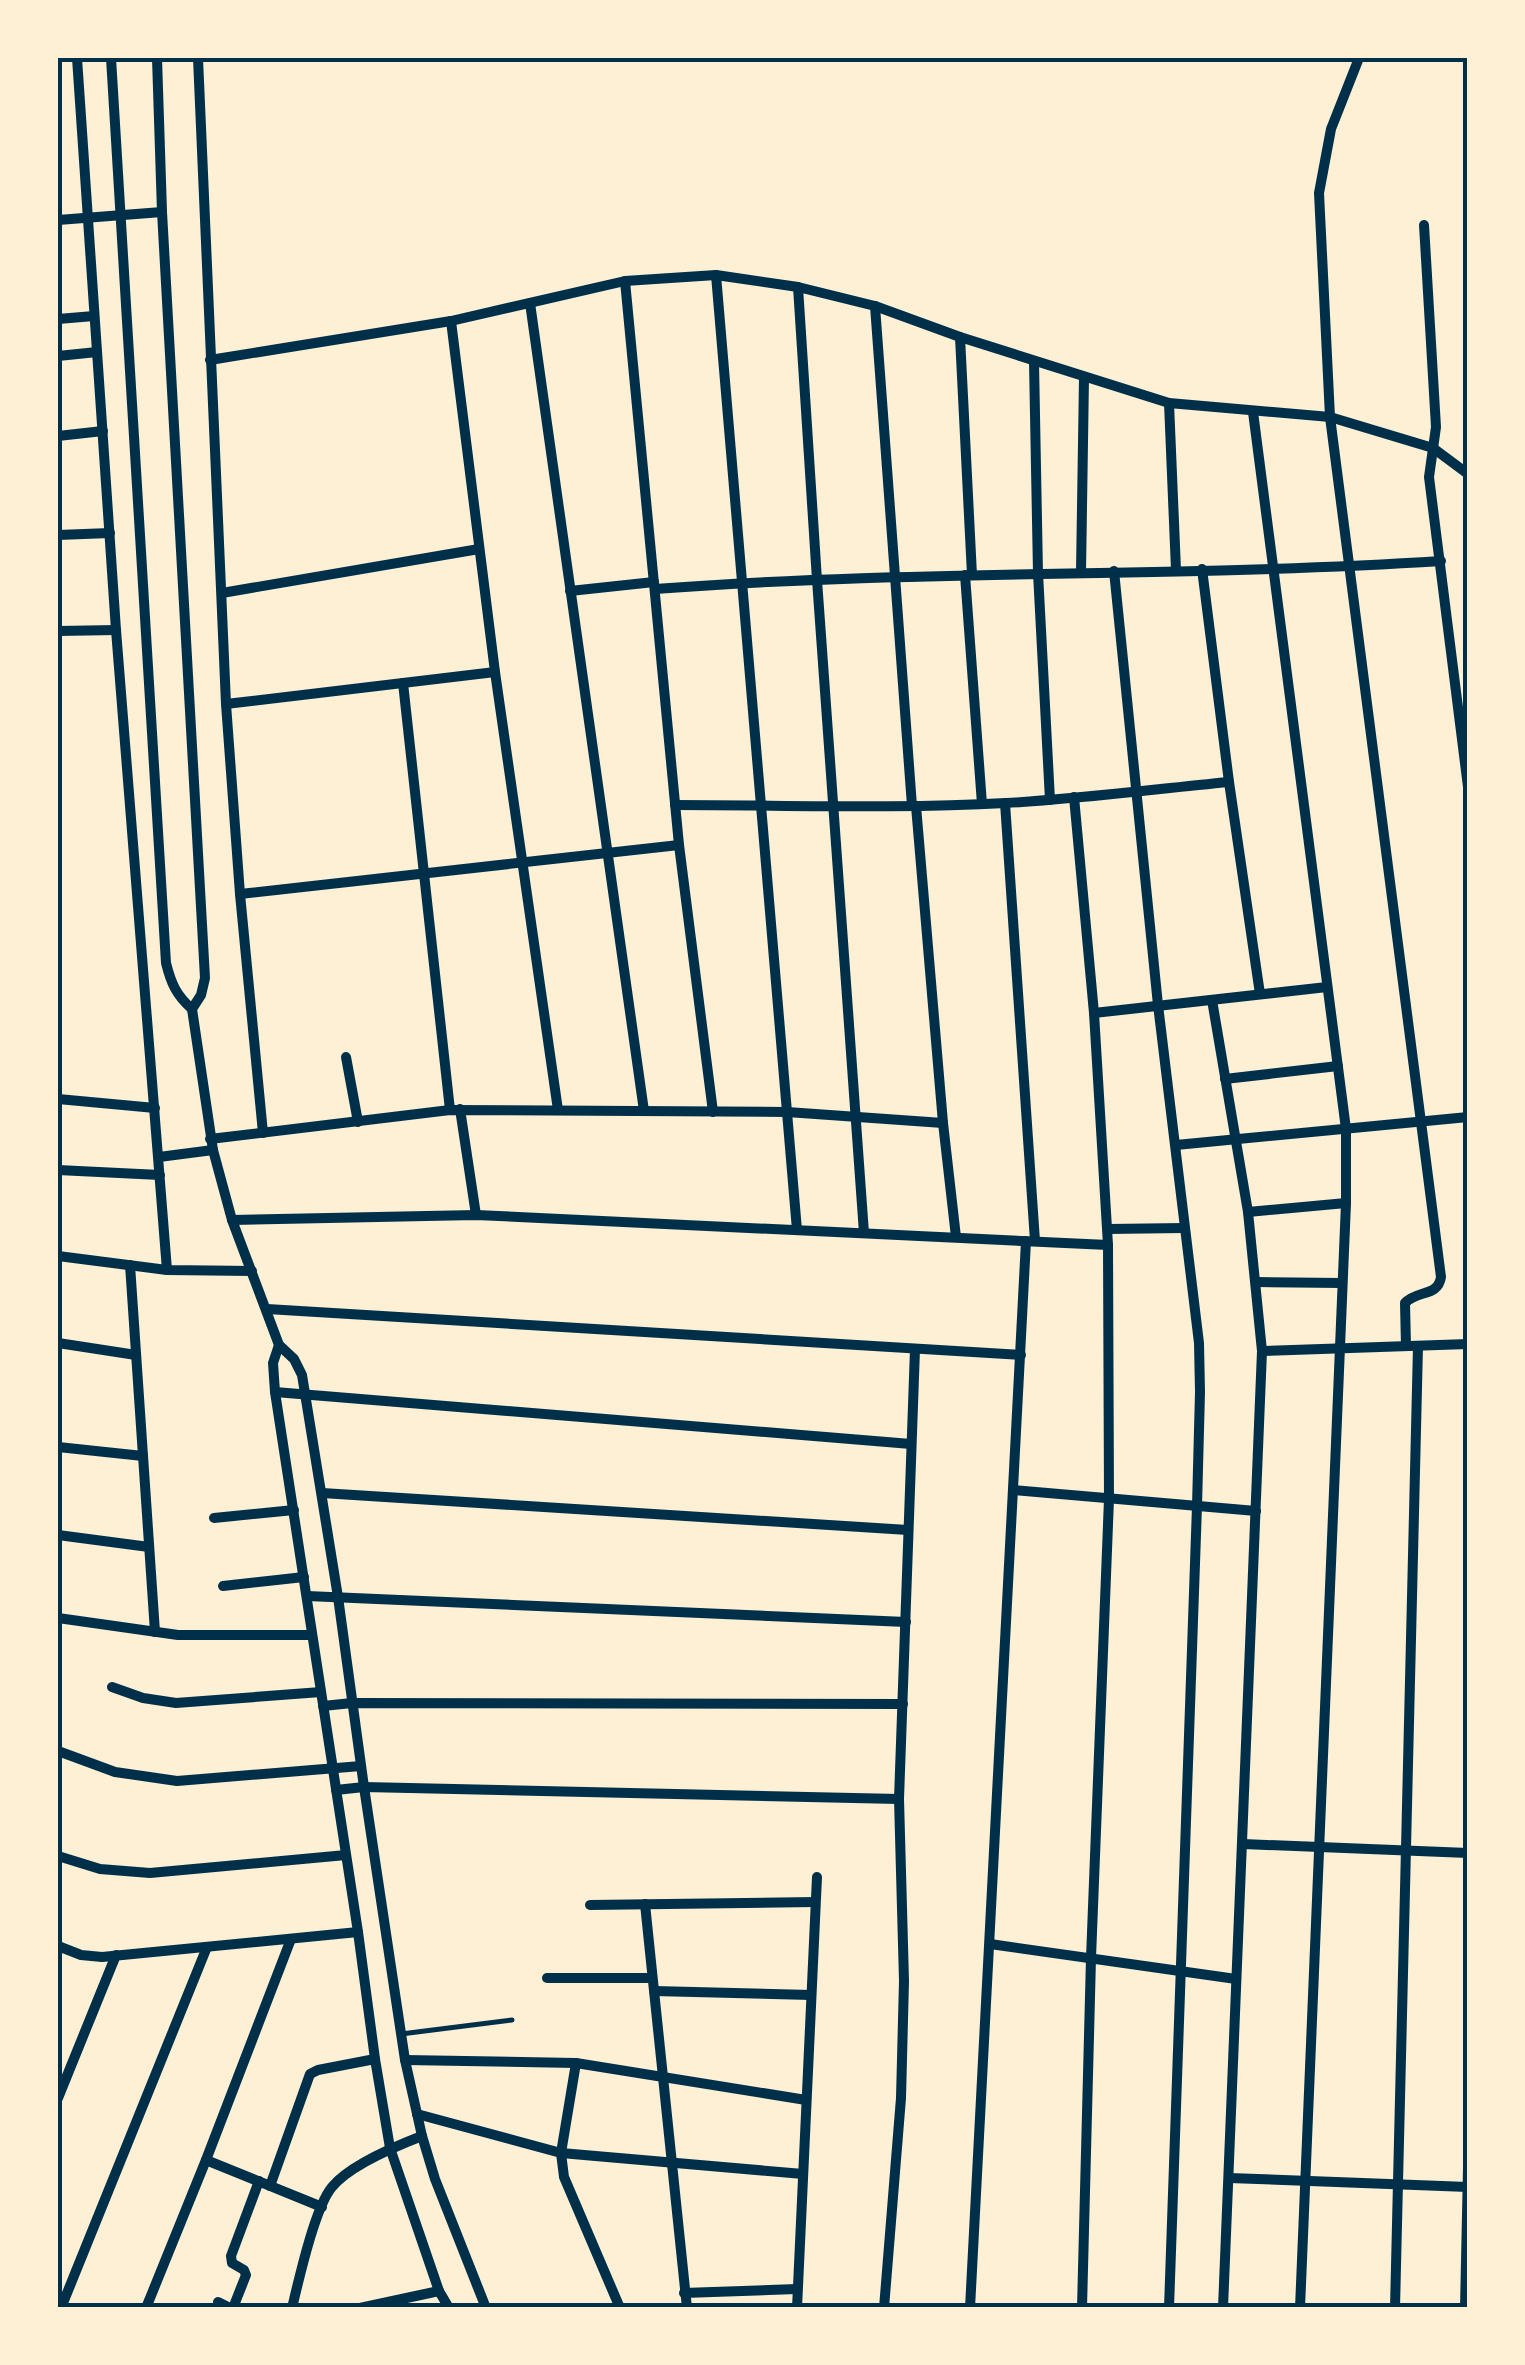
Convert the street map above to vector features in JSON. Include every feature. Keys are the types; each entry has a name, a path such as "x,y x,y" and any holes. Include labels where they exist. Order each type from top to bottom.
{"street":[{"path":"77,58 116,630 168,1270"},
{"path":"111,58 166,963 178,997 192,1009 212,1145 232,1220 280,1344 294,1358 302,1375 405,2060 422,2136 453,2230 486,2308"},
{"path":"157,58 162,212 206,978 192,1009"},
{"path":"198,58 226,704 263,1133"},
{"path":"1358,58 1332,128 1319,193 1330,416 1441,1277 1434,1290 1412,1296 1406,1303 1412,1346 1395,2308"},
{"path":"58,220 162,212"},
{"path":"1424,225 1436,427 1429,477 1468,788"},
{"path":"210,360 451,320 625,281 716,275 876,306 960,338 1169,404 1330,416 1433,448 1468,474"},
{"path":"716,275 797,1230"},
{"path":"625,281 679,846 713,1112"},
{"path":"798,288 864,1233"},
{"path":"530,303 644,1110"},
{"path":"876,306 914,806 956,1238"},
{"path":"58,319 94,316"},
{"path":"451,320 495,672 558,1110"},
{"path":"960,338 982,804"},
{"path":"58,356 97,352"},
{"path":"1034,362 1038,573 1050,800"},
{"path":"1081,572 1084,378"},
{"path":"1169,404 1176,570"},
{"path":"1253,412 1346,1129 1300,2308"},
{"path":"58,436 103,431"},
{"path":"58,535 110,532"},
{"path":"222,593 480,549"},
{"path":"570,590 969,575 1348,567 1441,560"},
{"path":"1202,569 1260,994"},
{"path":"1114,571 1158,1006 1198,1342 1200,1392 1169,2308"},
{"path":"58,632 116,630"},
{"path":"226,704 495,672"},
{"path":"403,683 455,1110 476,1215"},
{"path":"675,804 982,804 1229,782"},
{"path":"1074,797 1094,1012 1108,1230 1110,1499 1091,1958 1082,2308"},
{"path":"970,2308 1030,1241 1004,803"},
{"path":"240,894 679,846"},
{"path":"1094,1012 1327,987"},
{"path":"1212,1000 1248,1212 1262,1351 1223,2308"},
{"path":"346,1057 358,1122"},
{"path":"1225,1079 1338,1066"},
{"path":"58,1099 155,1108"},
{"path":"159,1157 263,1133 455,1110 787,1112 943,1123"},
{"path":"1176,1146 1468,1117"},
{"path":"58,1170 160,1175"},
{"path":"1248,1212 1346,1202"},
{"path":"232,1220 476,1215 1108,1244"},
{"path":"1108,1230 1184,1228"},
{"path":"58,1256 168,1270 252,1271"},
{"path":"130,1265 154,1632"},
{"path":"1256,1282 1342,1283"},
{"path":"266,1309 1021,1356"},
{"path":"58,1343 136,1354"},
{"path":"280,1344 273,1364 275,1392 374,2059 390,2148 439,2290 449,2308"},
{"path":"1262,1351 1468,1344"},
{"path":"884,2308 902,2098 904,1981 899,1799 914,1349"},
{"path":"275,1392 911,1444"},
{"path":"58,1447 143,1456"},
{"path":"1013,1490 1256,1512"},
{"path":"322,1494 908,1530"},
{"path":"214,1518 294,1510"},
{"path":"58,1535 149,1546"},
{"path":"223,1586 304,1576"},
{"path":"306,1596 906,1622"},
{"path":"58,1618 205,1636 312,1635"},
{"path":"112,1687 143,1698 176,1703 321,1692"},
{"path":"323,1706 903,1704"},
{"path":"58,1751 115,1772 177,1781 361,1766"},
{"path":"336,1790 364,1787 899,1799"},
{"path":"1242,1844 1468,1853"},
{"path":"58,1856 100,1869 150,1873 346,1855"},
{"path":"796,2308 817,1876"},
{"path":"590,1905 815,1902"},
{"path":"645,1904 686,2308"},
{"path":"58,1946 81,1956 116,1955 358,1932"},
{"path":"146,2308 291,1939"},
{"path":"990,1944 1236,1979"},
{"path":"61,2308 207,1946"},
{"path":"58,2098 116,1955"},
{"path":"547,1978 652,1978"},
{"path":"654,1991 811,1995"},
{"path":"218,2302 232,2308 246,2275 230,2256 310,2074 374,2059"},
{"path":"405,2060 576,2063 806,2100"},
{"path":"576,2063 561,2153 564,2177 620,2308"},
{"path":"417,2114 561,2153 803,2174"},
{"path":"292,2308 326,2196 339,2180 390,2148 422,2136"},
{"path":"206,2160 322,2207"},
{"path":"1465,2308 1468,2168"},
{"path":"1229,2178 1467,2188"},
{"path":"684,2292 797,2289"},
{"path":"360,2308 439,2290"}],"lane":[{"path":"401,2034 512,2020"}]}
